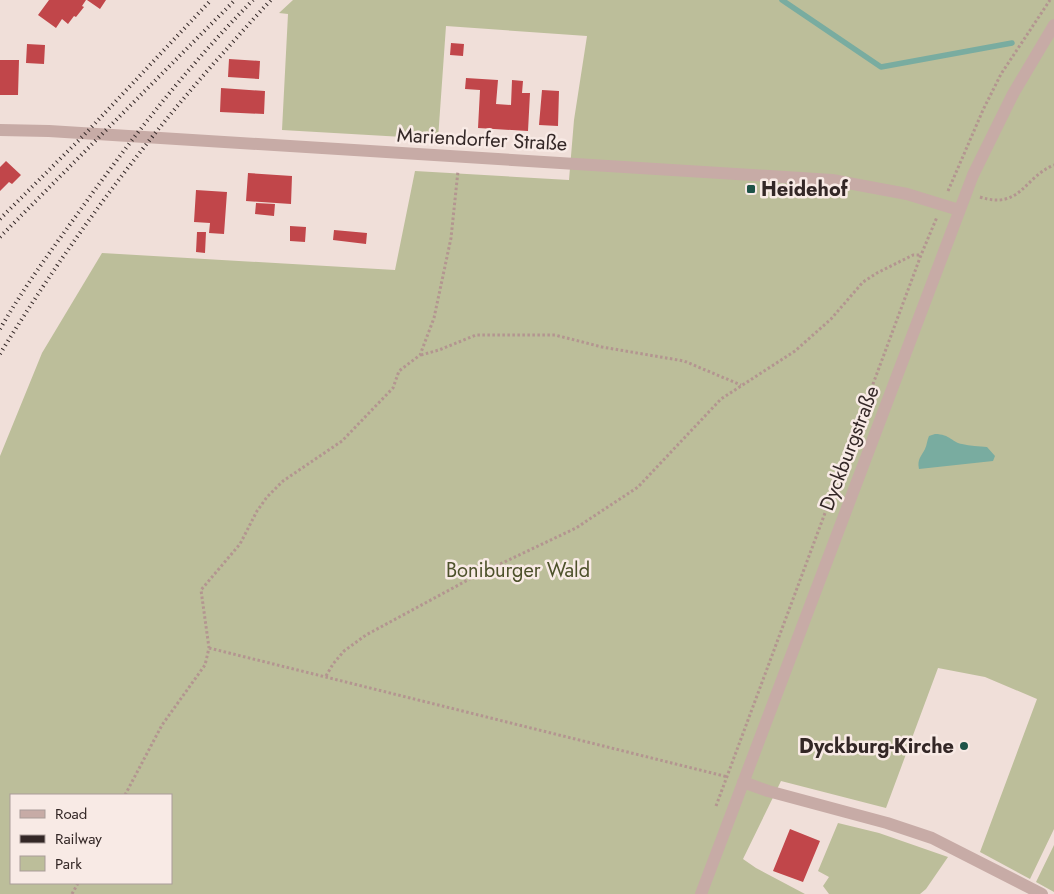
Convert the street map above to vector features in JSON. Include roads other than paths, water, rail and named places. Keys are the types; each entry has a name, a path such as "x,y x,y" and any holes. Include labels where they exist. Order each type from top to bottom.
{"street":[{"name":"Dyckburgstraße","path":"701,894 973,175 1000,120 1054,25"},
{"name":"Mariendorfer Straße","path":"0,130 49,131 832,180 879,187 959,210"},
{"path":"743,782 768,791 887,823 932,838 1042,894"}],"water":[{"path":"935,434 944,435 959,443 987,447 995,456 993,461 919,469 919,460 929,436"}],"waterway":[{"path":"782,0 881,67 1012,43"}],"railway":[{"path":"0,219 85,134 211,0"},
{"path":"0,237 235,0"},
{"path":"0,329 39,268 121,154 184,75 253,0"},
{"path":"0,354 75,240 128,167 185,96 271,0"}],"place":[{"name":"Heidehof","path":"751,189"},
{"name":"Dyckburg-Kirche","path":"964,746"}],"park label":[{"name":"Boniburger Wald","path":"518,570"}]}
